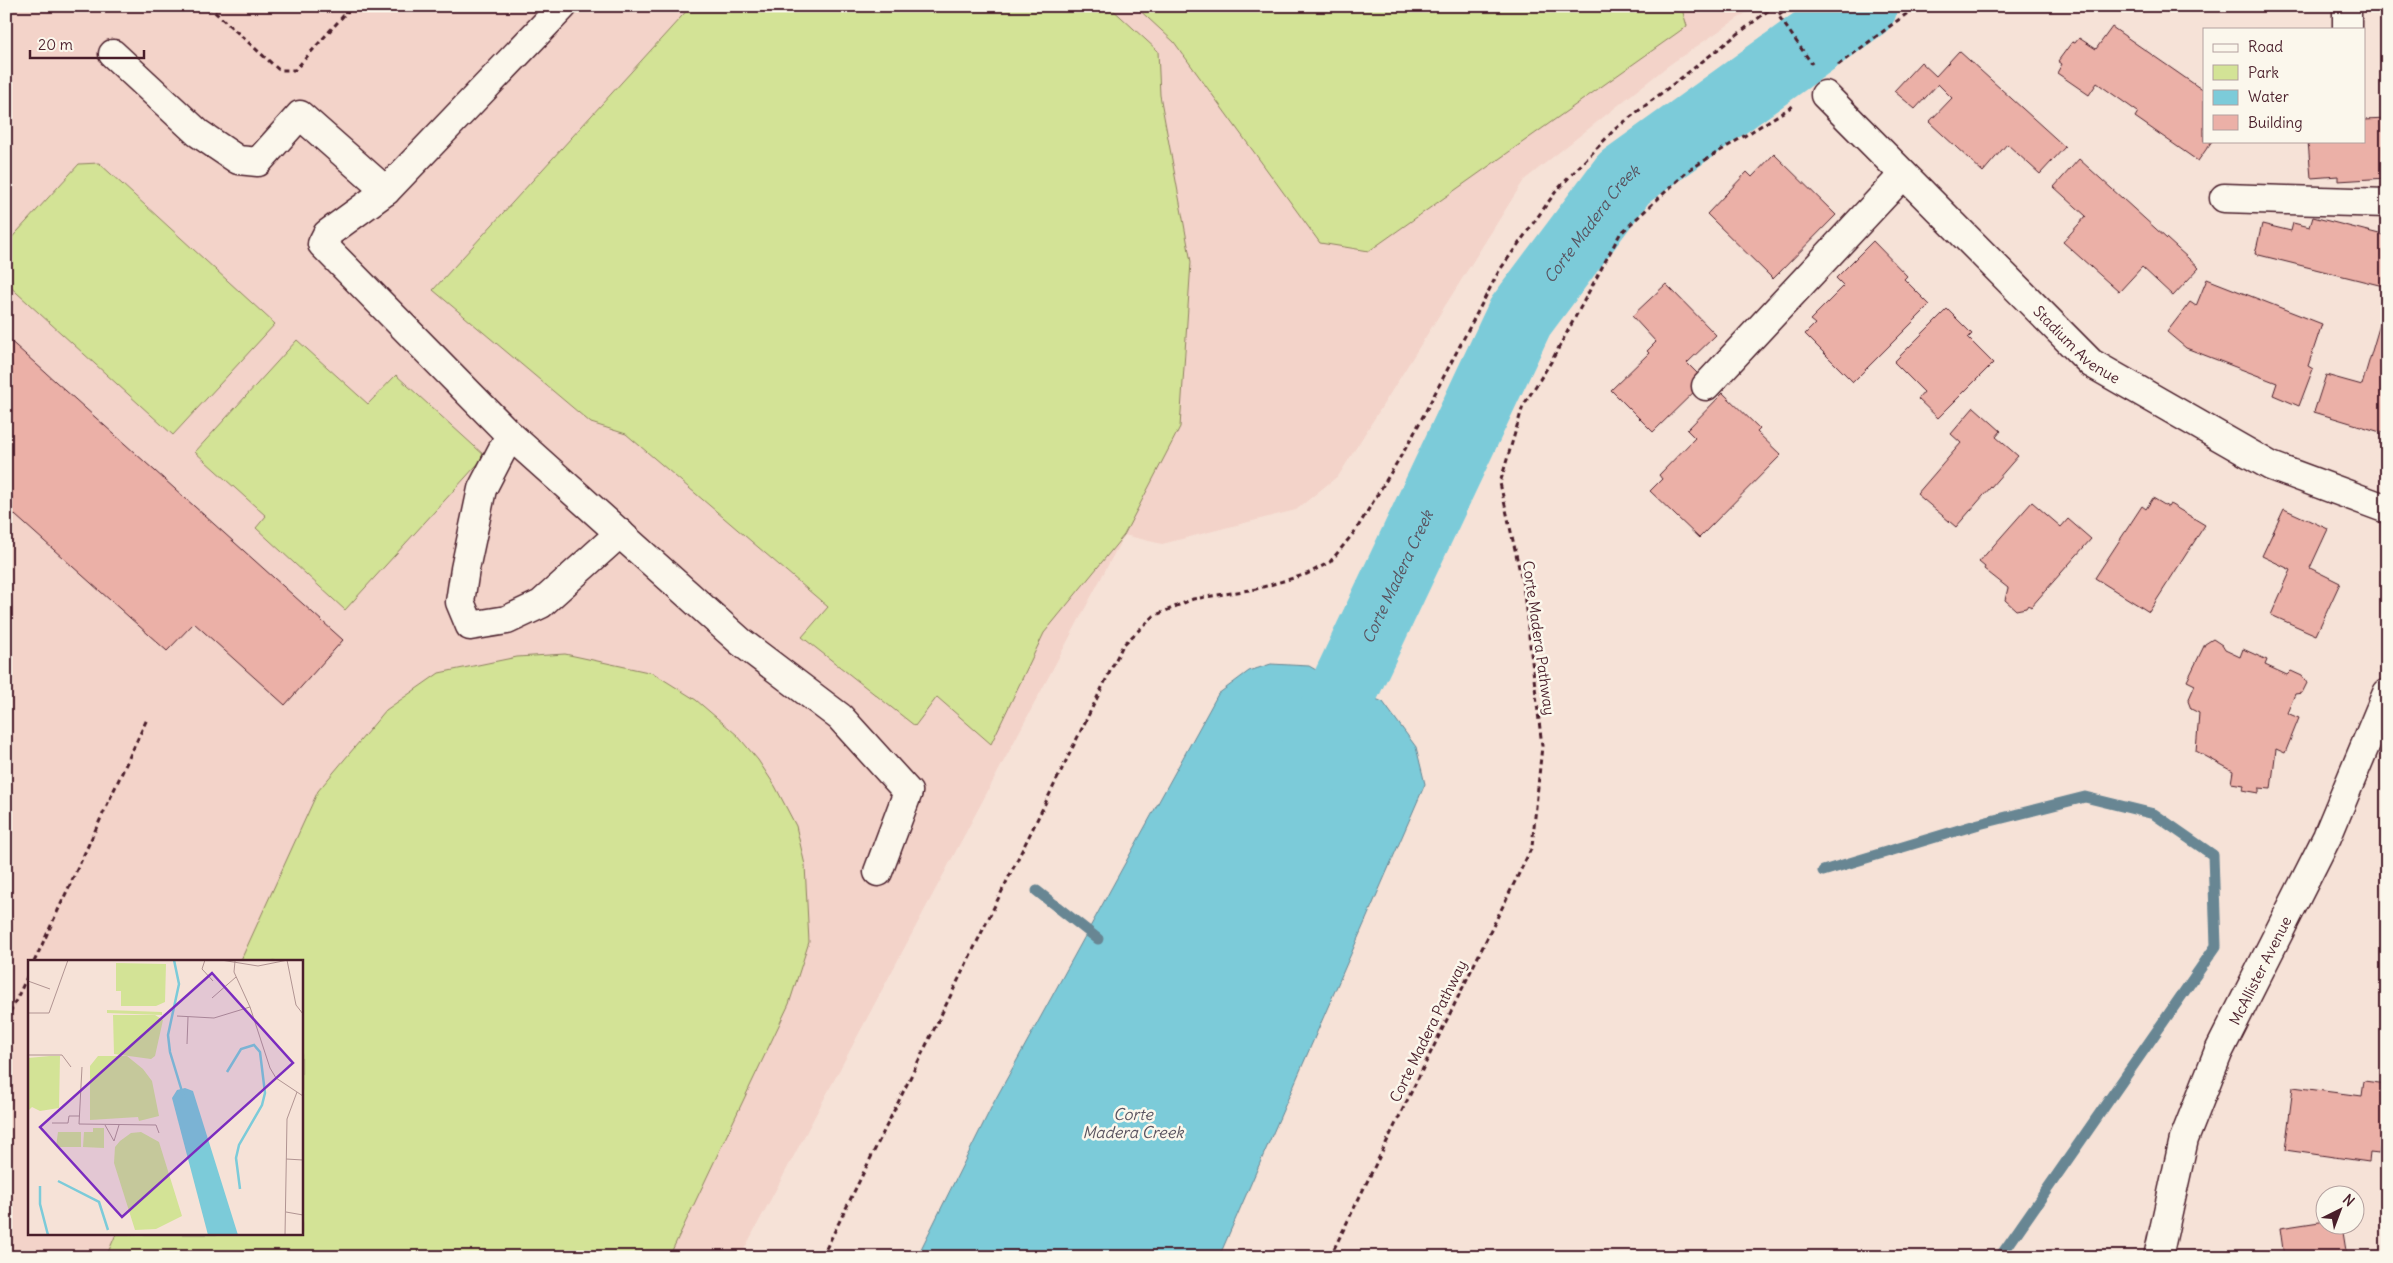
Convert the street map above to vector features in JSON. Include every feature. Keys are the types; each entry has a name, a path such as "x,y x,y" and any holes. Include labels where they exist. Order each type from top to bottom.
{"street":[{"path":"563,6 386,191 326,234 322,244 510,435 741,642 840,717 908,792 878,872"},
{"path":"2347,6 2348,28"},
{"path":"113,54 198,133 238,160 258,162 300,115 386,191"},
{"name":"Stadium Avenue","path":"1825,95 2091,363 2271,466 2387,509"},
{"path":"1706,386 1903,175"},
{"path":"2224,198 2387,203"},
{"path":"510,435 482,489 465,569 460,602 470,626 507,620 541,604 620,533"},
{"name":"McAllister Avenue","path":"2158,1257 2184,1139 2218,1054 2327,837 2387,693"}],"path":[{"path":"208,6 279,70 286,72 295,70 352,6"},
{"path":"822,1257 1122,645 1154,616 1193,599 1256,589 1307,574 1330,562 1356,530 1410,441 1499,271 1558,190 1615,129 1774,6"},
{"path":"1790,6 1778,14 1815,68"},
{"path":"1794,106 1809,103 1825,95 1838,84 1834,71 1840,62 1917,6"},
{"name":"Corte Madera Pathway","path":"1330,1257 1532,847 1542,746 1523,585 1500,483 1523,406 1551,362 1620,234 1689,170 1794,106 1797,101"},
{"path":"35,960 147,719"},
{"path":"6,1021 28,975"}],"shaded area":[{"path":"6,6 1756,6 1669,65 1524,180 1339,475 1296,510 1162,544 1124,535 740,1257 6,1257"}],"green space":[{"path":"691,6 1109,6 1158,51 1160,95 1191,262 1180,427 1124,535 1044,633 991,744 937,697 915,726 802,637 828,607 626,434 591,423 433,290"},
{"path":"1135,6 1681,6 1687,26 1369,251 1320,243 1174,42"},
{"path":"99,163 275,324 173,435 6,283 6,244 79,164"},
{"path":"297,340 368,404 396,375 485,456 345,610 256,528 266,516 195,452"},
{"path":"565,654 653,673 696,700 737,735 758,760 775,786 796,826 805,865 809,942 789,1004 669,1257 106,1257 115,1236 302,1236 302,960 241,960 318,791 386,710 439,673 517,657"}],"water":[{"name":"Corte Madera Creek","path":"1271,664 1309,666 1346,687 1383,702 1416,747 1425,784 1219,1257 917,1257 994,1102 1218,694 1249,671"}],"building":[{"path":"2381,6 2387,6 2387,49 2385,50"},
{"path":"2112,27 2203,90 2203,142 2211,142 2198,161 2135,117 2138,112 2097,83 2089,95 2057,73 2062,64 2058,61 2072,42 2075,43 2079,38 2096,49"},
{"path":"1959,51 2065,147 2040,174 2007,144 1983,172 1929,122 1952,98 1938,84 1915,109 1894,91 1921,62 1936,76"},
{"path":"2387,119 2387,178 2338,181 2338,176 2311,178 2308,142 2366,142 2366,120"},
{"path":"1774,154 1836,215 1773,279 1707,214 1747,172 1752,177"},
{"path":"2079,159 2199,268 2173,296 2142,267 2119,292 2063,242 2086,216 2054,187"},
{"path":"2313,217 2387,236 2387,287 2255,254 2262,224 2291,231 2293,223 2310,227"},
{"path":"1873,241 1907,276 1904,279 1930,305 1853,382 1805,334 1815,324 1810,320 1844,286 1836,278"},
{"path":"2207,279 2322,324 2308,366 2313,369 2299,406 2273,395 2277,383 2186,348 2167,332 2190,302 2196,306"},
{"path":"1666,284 1716,335 1687,363 1705,381 1653,432 1611,390 1649,353 1647,351 1656,342 1632,316"},
{"path":"1947,309 1972,334 1968,338 1993,363 1938,418 1918,399 1924,392 1894,362"},
{"path":"2380,324 2387,326 2387,434 2314,412 2326,375 2362,385"},
{"path":"6,337 343,640 285,705 194,623 167,651 6,507"},
{"path":"1723,393 1760,429 1757,432 1781,455 1699,538 1650,491 1662,479 1659,475 1695,438 1687,430"},
{"path":"1974,407 2001,431 1996,437 2018,456 1956,527 1917,494 1961,443 1951,434"},
{"path":"2153,498 2168,507 2170,504 2205,525 2149,612 2095,578 2142,506 2146,509"},
{"path":"2032,502 2061,527 2068,519 2091,539 2031,607 2028,605 2026,608 2016,610 2005,600 2008,588 1984,569 1985,567 1979,562"},
{"path":"2284,509 2328,529 2310,568 2340,583 2316,635 2271,615 2291,570 2262,556"},
{"path":"2213,639 2222,645 2225,650 2240,657 2243,649 2267,660 2265,665 2287,675 2291,671 2302,676 2307,683 2302,693 2295,694 2287,713 2299,718 2285,753 2276,749 2271,789 2259,788 2259,793 2243,790 2244,785 2231,783 2233,771 2196,751 2199,713 2191,709 2188,701 2195,685 2187,681 2205,644"},
{"path":"2364,1081 2387,1084 2387,1145 2381,1144 2379,1154 2370,1153 2369,1162 2285,1150 2293,1087 2362,1096"},
{"path":"2316,1223 2316,1236 2344,1236 2347,1257 2284,1257 2280,1228"}],"waterway":[{"name":"Corte Madera Creek","path":"1305,772 1520,317 1624,178 1863,6"},
{"path":"1823,871 1979,824 2085,797 2154,814 2213,855 2216,946 2000,1257"},
{"path":"1037,891 1098,939"}]}
